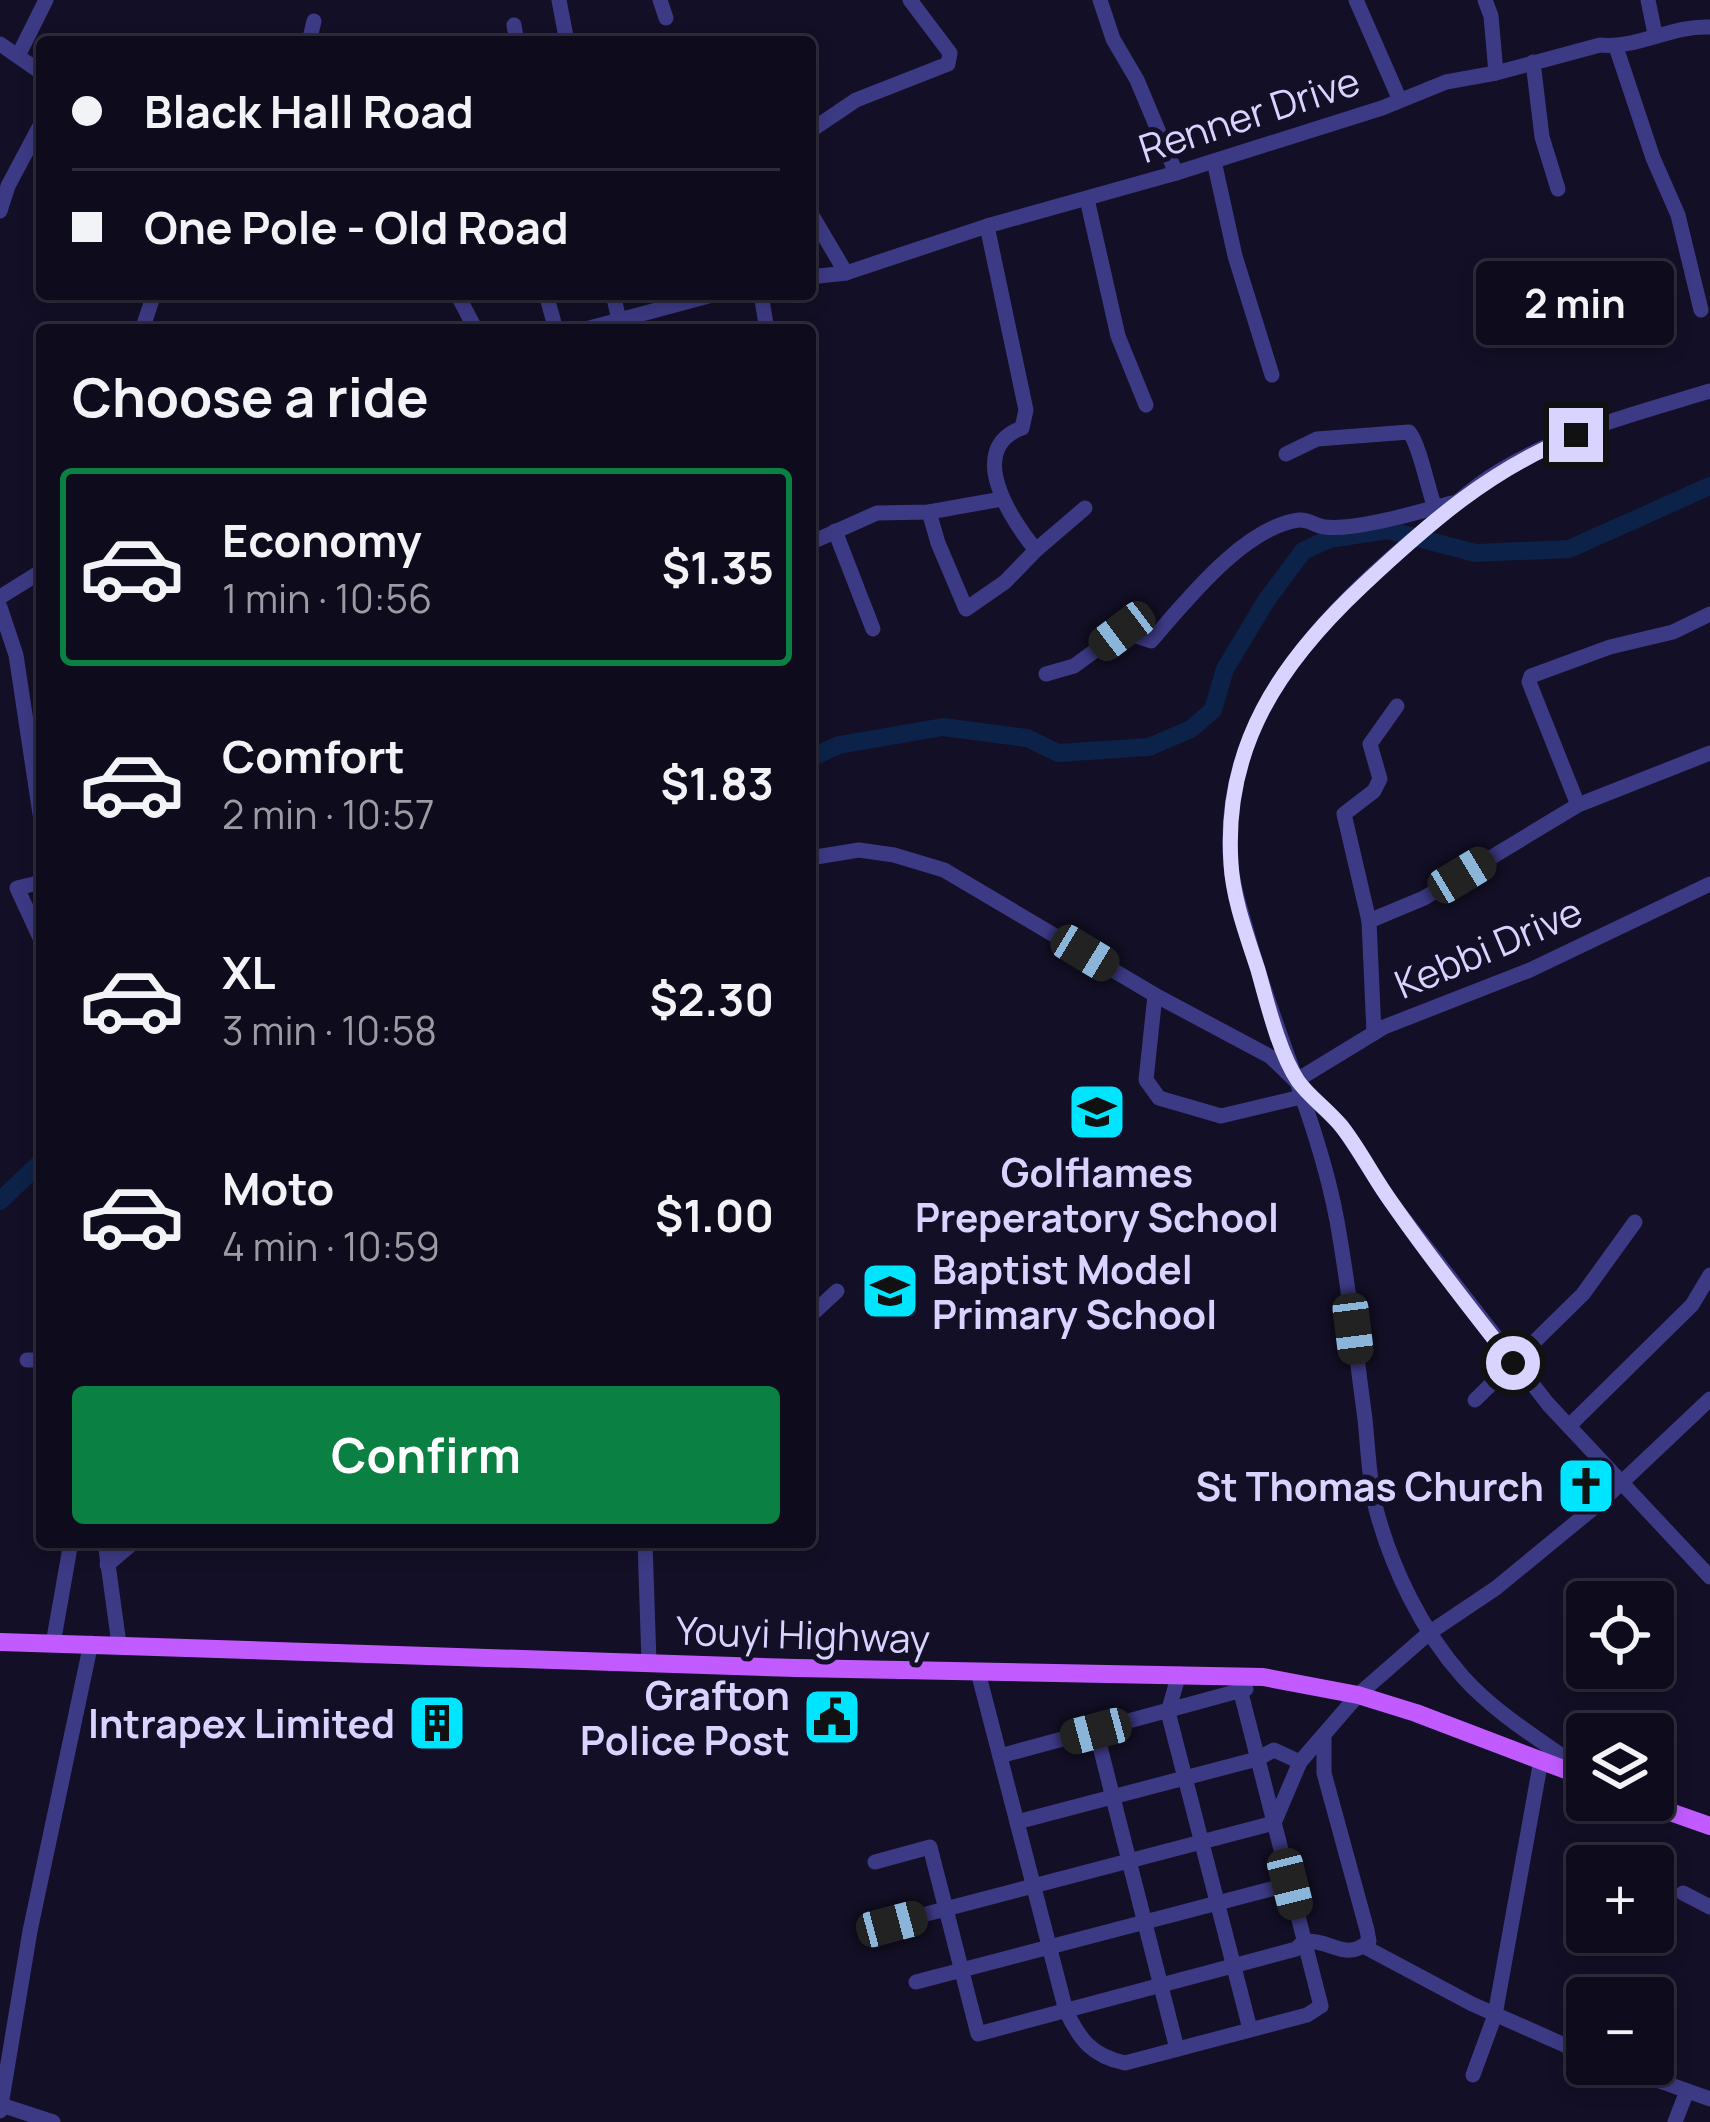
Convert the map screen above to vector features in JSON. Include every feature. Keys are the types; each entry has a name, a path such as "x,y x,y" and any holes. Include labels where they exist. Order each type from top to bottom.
{"main road":[{"name":"Youyi Highway","path":"0,1642 1263,1677 1358,1695 1472,1731 1566,1769"},
{"path":"1674,1813 1710,1826"}],"street":[{"path":"18,56 46,0"},
{"path":"559,0 566,36"},
{"path":"660,0 666,18"},
{"path":"816,127 856,100 948,64 950,53 910,0"},
{"path":"1100,0 1113,39 1137,80 1176,172"},
{"path":"1356,0 1400,98"},
{"path":"1485,0 1496,73"},
{"path":"1648,0 1655,34"},
{"path":"310,36 314,21"},
{"name":"Renner Drive","path":"816,276 846,273 987,226 1214,161 1382,108 1446,82 1600,45 1616,47 1690,26 1710,27"},
{"path":"0,44 36,69"},
{"path":"1616,47 1653,158 1678,214 1700,310"},
{"path":"1533,62 1542,137 1558,189"},
{"path":"0,211 36,132"},
{"path":"1214,161 1235,256 1272,375"},
{"path":"1087,199 1118,336 1146,405"},
{"path":"816,222 846,273"},
{"path":"987,226 1026,421 995,446 1002,499 1036,550"},
{"path":"614,300 619,320"},
{"path":"604,324 694,300"},
{"path":"1046,674 1074,665 1122,631 1151,641 1252,539 1282,525 1304,519 1324,527 1438,512 1461,501 1502,468 1543,448 1608,422 1710,391"},
{"path":"1286,454 1317,439 1409,432 1417,442 1422,472 1438,512"},
{"path":"816,540 878,513 929,512 1002,499"},
{"path":"929,512 966,609 1005,582 1085,508"},
{"path":"1438,512 1314,631 1278,680 1242,754 1233,806 1231,865 1252,953 1299,1088 1336,1216 1376,1508 1405,1586 1429,1633 1480,1694 1566,1760"},
{"path":"835,531 872,629"},
{"path":"0,597 36,575"},
{"path":"0,607 16,655 36,760"},
{"path":"1578,805 1529,682 1532,676 1610,647 1673,632 1710,614"},
{"path":"1374,1033 1369,921 1344,814 1374,791 1379,779 1370,744 1397,706"},
{"path":"1369,921 1424,898 1578,805 1710,753"},
{"path":"816,857 860,850 944,870 1155,995 1271,1057 1342,1126 1391,1202 1513,1363 1710,1577"},
{"name":"Kebbi Drive","path":"1155,995 1145,1079 1159,1098 1221,1116 1299,1088 1374,1033 1545,963 1710,884"},
{"path":"9,890 36,933"},
{"path":"1474,1400 1583,1294 1635,1222"},
{"path":"1569,1426 1692,1305 1710,1275"},
{"path":"816,1310 837,1291"},
{"path":"1274,1822 1300,1762 1358,1695 1429,1633 1496,1588 1623,1483 1710,1400"},
{"path":"53,1644 70,1548"},
{"path":"106,1548 119,1644"},
{"path":"107,1565 127,1548"},
{"path":"645,1548 649,1662"},
{"path":"53,2122 1,2108 30,1931 91,1643"},
{"path":"978,1672 1066,2011 1080,2040 1102,2058 1125,2063 1307,2015 1321,2006 1240,1693"},
{"path":"1179,1674 1168,1712 1250,2029"},
{"path":"1000,1756 1240,1693 1263,1677"},
{"path":"1096,1731 1178,2049"},
{"path":"875,1862 931,1847 978,2034 1234,1967 1296,1949 1304,1941 1351,1952 1369,1941 1324,1773 1324,1737"},
{"path":"1017,1822 1258,1759 1274,1750 1300,1762"},
{"path":"1473,2074 1495,2014 1541,1760"},
{"path":"892,1924 1274,1822"},
{"path":"916,1982 1290,1884"},
{"path":"1683,1893 1710,1907"},
{"path":"1363,1946 1566,2046"},
{"path":"1670,2085 1710,2099"},
{"path":"1675,2122 1687,2091"}],"waterway":[{"path":"816,755 839,745 943,727 1027,738 1058,753 1149,747 1191,729 1213,710 1225,669 1303,551 1329,539 1388,530 1475,553 1569,549 1710,486"},
{"path":"0,1201 36,1167"}],"place":[{"name":"Golflames Preperatory School","path":"1097,1112"},
{"name":"Baptist Model Primary School","path":"890,1291"},
{"name":"St Thomas Church","path":"1586,1486"},
{"name":"Grafton Police Post","path":"832,1717"},
{"name":"Intrapex Limited","path":"437,1723"}],"route":[{"path":"1513,1363 1391,1202 1342,1126 1297,1080 1270,1010 1239,904 1231,865 1233,806 1242,754 1256,722 1278,680 1314,631 1394,555 1502,468 1576,435"}]}
